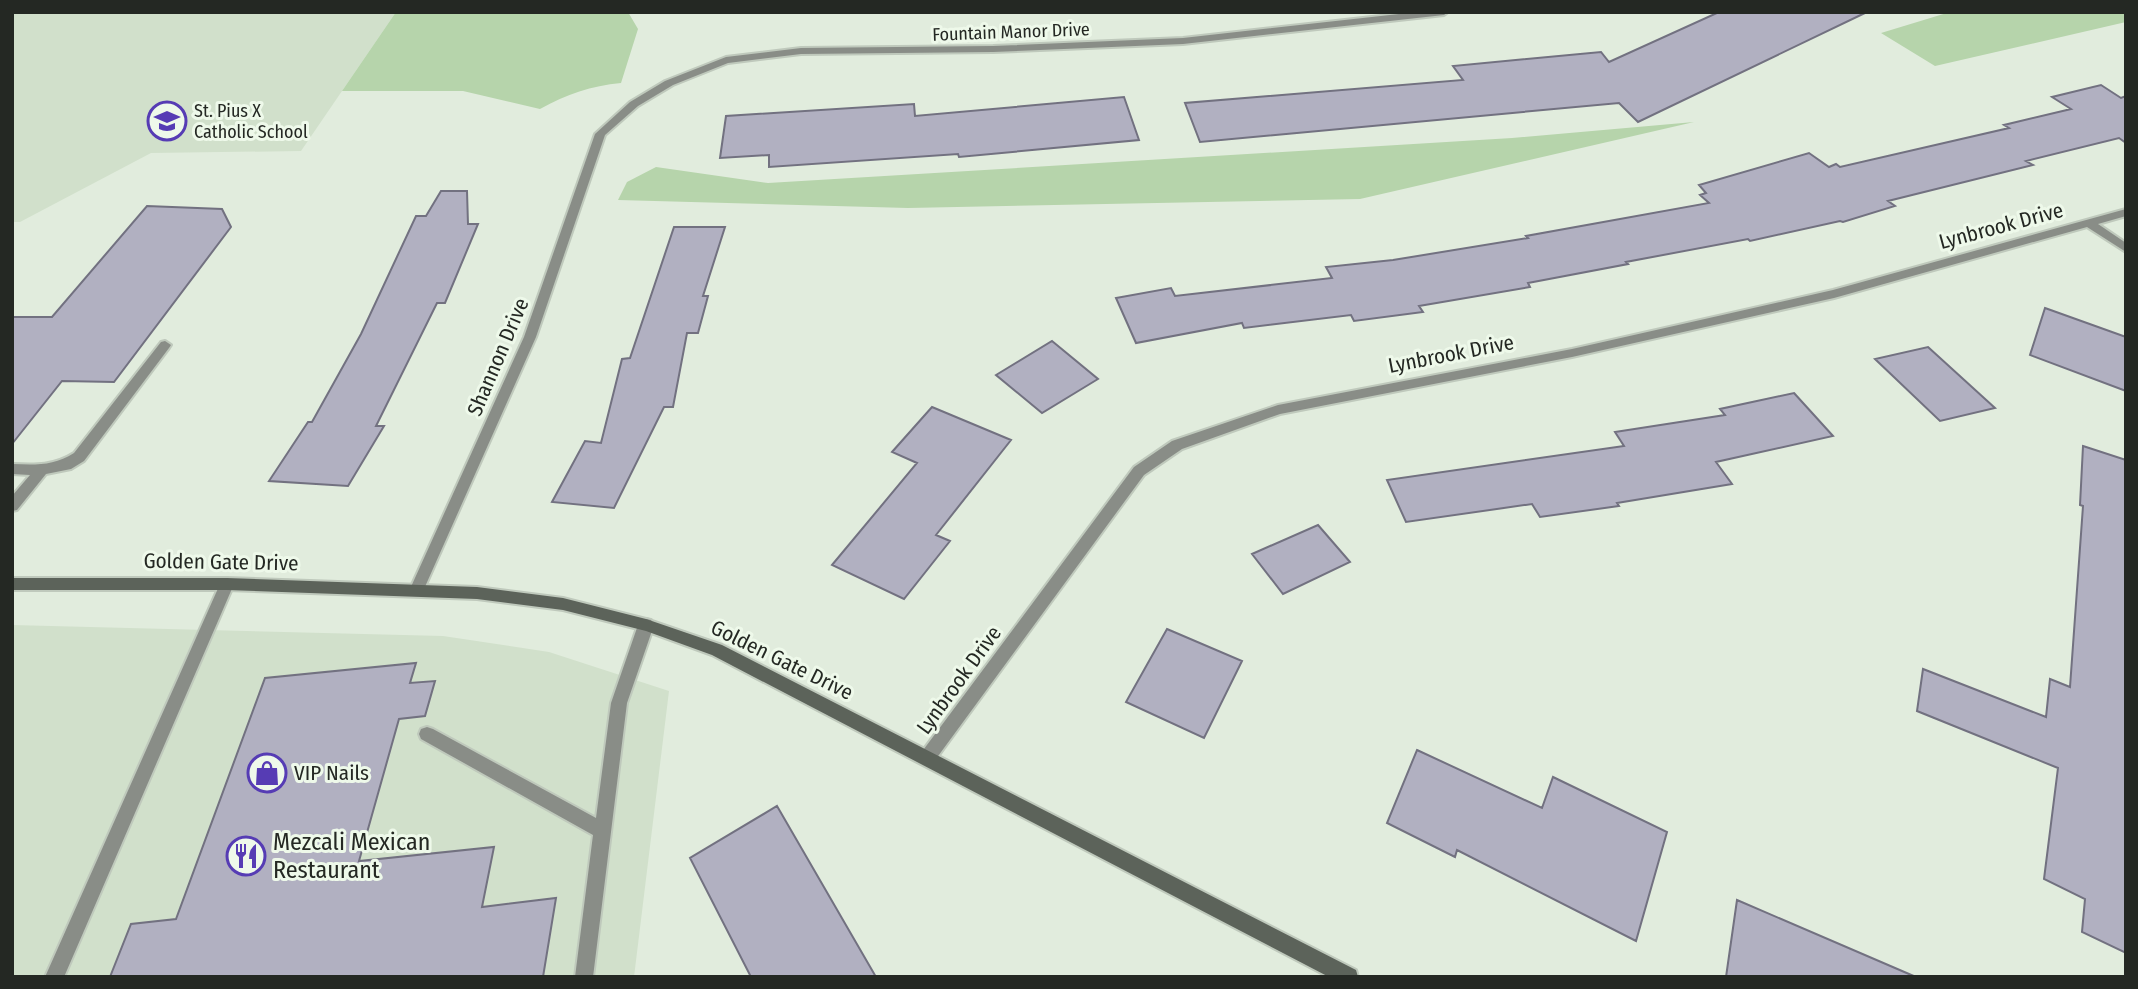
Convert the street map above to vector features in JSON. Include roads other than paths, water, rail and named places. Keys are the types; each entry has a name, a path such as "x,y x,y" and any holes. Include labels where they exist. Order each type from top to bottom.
{"street":[{"name":"Fountain Manor Drive","path":"600,134 634,104 669,83 726,60 801,51 1045,48 1183,41 1444,12"},
{"name":"Shannon Drive","path":"417,589 530,337 600,134"},
{"name":"Lynbrook Drive","path":"928,758 1139,471 1177,445 1278,410 1467,371 1572,353 1834,294 2126,212"},
{"path":"2089,223 2126,248"},
{"path":"12,469 42,470 66,465 79,457 165,345"},
{"path":"12,506 42,470"},
{"name":"Golden Gate Drive","path":"12,584 226,584 417,589 477,593 563,604 646,625 718,650 1349,977"},
{"path":"54,977 226,584"},
{"path":"584,977 618,703 646,625"},
{"path":"427,734 603,831"}],"place":[{"name":"St. Pius X Catholic School","path":"167,121"},
{"name":"VIP Nails","path":"267,773"},
{"name":"Mezcali Mexican Restaurant","path":"246,856"}]}
